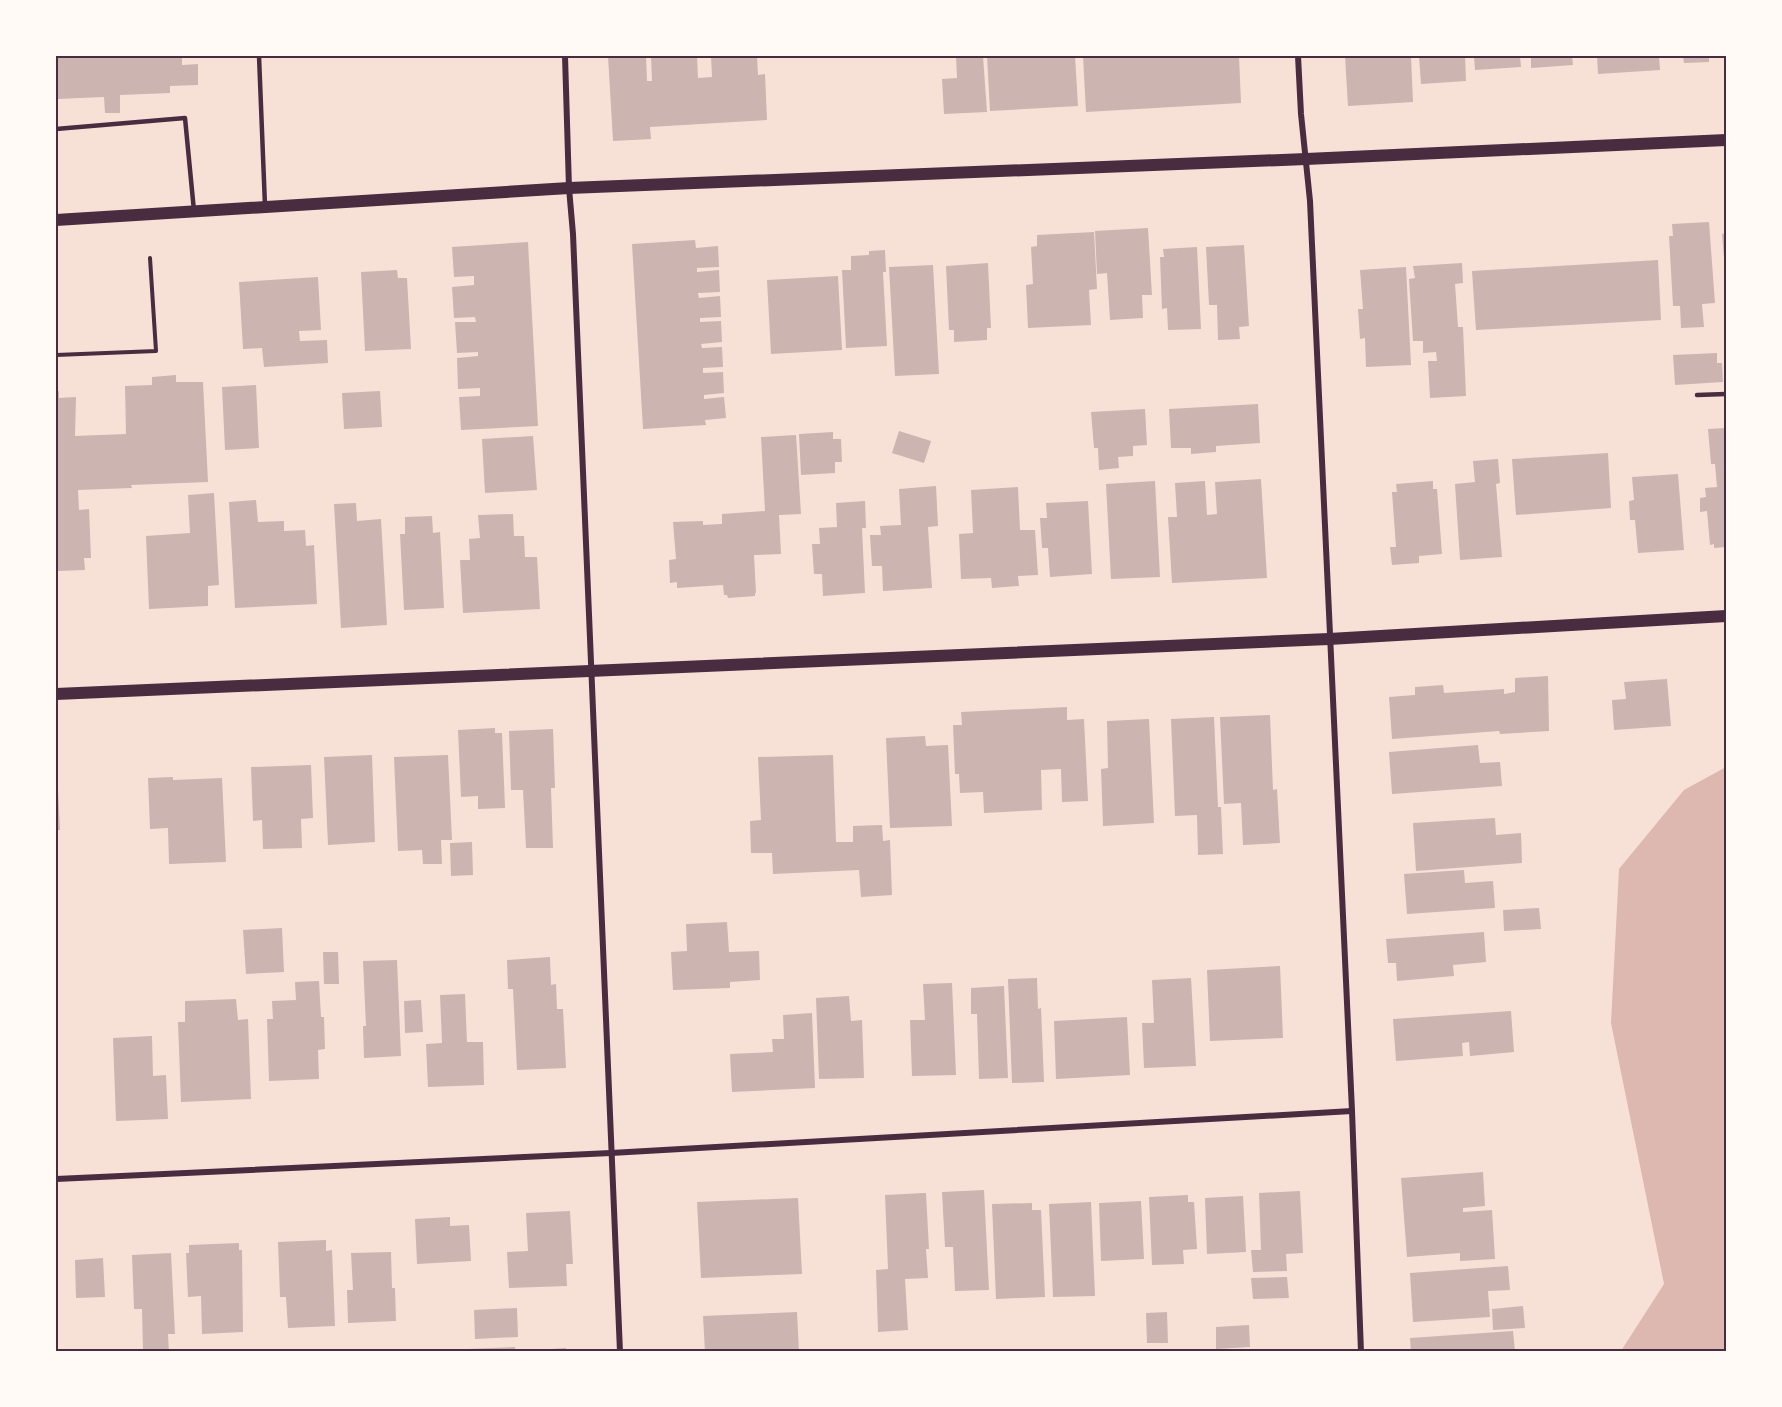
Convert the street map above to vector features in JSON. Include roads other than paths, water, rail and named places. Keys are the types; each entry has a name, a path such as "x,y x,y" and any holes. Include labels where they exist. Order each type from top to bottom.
{"main road":[{"path":"56,220 569,188 1726,140"},
{"path":"56,694 1329,639 1726,616"}],"street":[{"path":"565,56 620,1352"},
{"path":"1298,56 1310,201 1361,1352"},
{"path":"56,1179 611,1153 1352,1111"}],"lane":[{"path":"259,56 265,207"},
{"path":"56,129 185,118 194,211"},
{"path":"1697,395 1726,393"}]}
